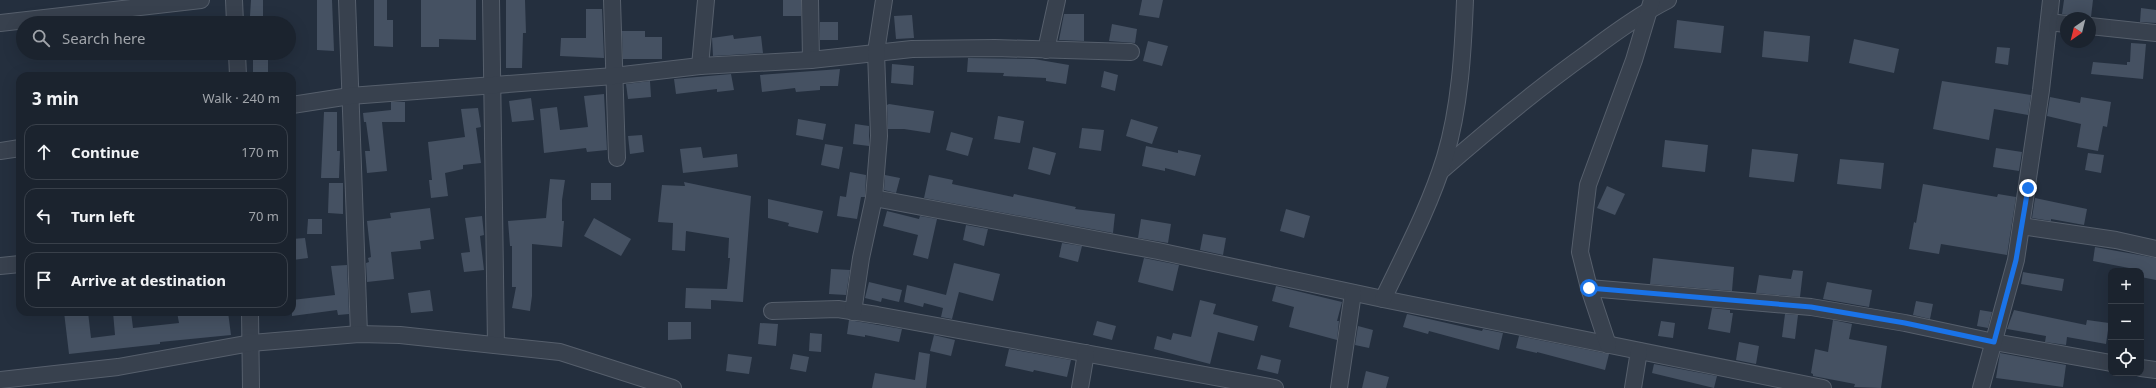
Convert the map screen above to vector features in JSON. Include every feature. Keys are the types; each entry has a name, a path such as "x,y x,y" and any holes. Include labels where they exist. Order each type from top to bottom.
{"street":[{"path":"61,16 201,0"},
{"path":"234,0 235,16"},
{"path":"347,0 359,334"},
{"path":"491,0 496,345"},
{"path":"612,0 617,158"},
{"path":"700,66 706,0"},
{"path":"810,0 810,60"},
{"path":"854,312 861,258 874,198 879,136 876,52 884,0"},
{"path":"1046,50 1057,0"},
{"path":"1383,299 1422,216 1446,156 1457,104 1465,0"},
{"path":"1440,172 1497,122 1651,4 1668,0"},
{"path":"1981,388 2016,260 2040,98 2051,0"},
{"path":"1608,344 1589,288 1580,252 1588,185 1651,4"},
{"path":"0,23 16,21"},
{"path":"2049,22 2060,23"},
{"path":"2096,27 2156,33"},
{"path":"296,105 350,96 614,76 700,66 810,60 912,49 1131,52"},
{"path":"237,60 238,72"},
{"path":"0,151 16,149"},
{"path":"874,198 1158,251 1353,293 1824,388"},
{"path":"2021,226 2116,240 2156,249"},
{"path":"0,266 16,264"},
{"path":"1589,288 1811,307 1905,323 1994,342 2108,362"},
{"path":"1340,388 1353,293"},
{"path":"772,311 838,309 1275,388"},
{"path":"250,316 252,388"},
{"path":"0,380 118,367 251,343 359,334 400,335 560,352 673,388"},
{"path":"1633,388 1639,351"},
{"path":"1080,388 1086,353"},
{"path":"2144,368 2156,370"}],"building":[{"path":"251,0 263,0 263,16 250,16"},
{"path":"317,0 332,0 334,51 317,50"},
{"path":"374,0 387,0 387,20 393,20 393,47 374,46"},
{"path":"421,0 476,0 476,40 439,39 439,47 421,47"},
{"path":"506,0 525,0 526,33 523,33 522,68 506,68"},
{"path":"783,0 801,0 801,16 783,16"},
{"path":"1142,0 1163,0 1159,18 1139,15"},
{"path":"2064,0 2093,0 2092,12 2062,12"},
{"path":"2141,8 2156,10 2156,23 2140,22"},
{"path":"586,9 602,9 604,58 560,56 561,38 586,38"},
{"path":"1064,14 1084,14 1084,41 1059,40"},
{"path":"912,15 914,38 896,39 894,16"},
{"path":"1677,20 1724,26 1721,53 1674,48"},
{"path":"820,22 838,22 838,40 820,40"},
{"path":"1112,24 1137,29 1135,43 1109,41"},
{"path":"622,31 645,31 645,37 662,37 662,59 623,59"},
{"path":"1764,31 1810,36 1808,62 1762,57"},
{"path":"733,35 734,39 761,36 763,53 713,56 712,38"},
{"path":"1854,39 1899,49 1894,73 1849,63"},
{"path":"1148,41 1168,46 1162,66 1143,61"},
{"path":"2131,43 2146,44 2143,79 2091,74 2093,62 2127,65 2127,62 2130,62"},
{"path":"1997,47 2010,48 2008,65 1995,63"},
{"path":"968,58 1034,59 1069,65 1066,84 1046,81 1046,78 1003,76 1004,73 967,72"},
{"path":"253,60 268,60 268,72 253,72"},
{"path":"892,64 914,66 913,85 891,83"},
{"path":"840,69 838,86 820,86 820,90 796,92 795,88 762,92 760,75"},
{"path":"1104,71 1118,75 1115,91 1101,87"},
{"path":"731,74 734,90 717,92 717,89 676,94 674,79"},
{"path":"650,81 651,97 628,99 626,84"},
{"path":"1942,81 2031,95 2028,115 1994,109 1989,140 1933,129"},
{"path":"604,94 607,150 587,152 586,148 544,153 540,109 557,107 560,130 588,127 584,96"},
{"path":"2050,97 2080,103 2081,97 2111,102 2107,127 2103,126 2098,151 2077,147 2081,124 2047,116"},
{"path":"531,98 534,120 512,122 509,101"},
{"path":"391,102 405,102 405,122 382,122 387,171 367,173 365,151 370,151 366,122 364,122 363,113 391,110"},
{"path":"889,104 934,111 930,133 904,129 888,129 887,105"},
{"path":"478,108 481,127 476,128 481,163 463,165 463,169 445,173 448,196 431,198 429,180 432,180 428,142 465,137 461,109"},
{"path":"324,112 337,112 337,151 340,151 339,178 321,178"},
{"path":"998,116 1024,121 1020,143 994,139"},
{"path":"798,119 826,124 823,140 796,135"},
{"path":"1131,119 1158,127 1152,144 1126,136"},
{"path":"855,124 869,126 869,146 853,144"},
{"path":"1082,128 1104,130 1101,151 1079,148"},
{"path":"951,132 973,138 968,156 946,150"},
{"path":"642,135 644,152 630,154 628,136"},
{"path":"1665,140 1708,145 1705,172 1662,167"},
{"path":"825,144 843,147 839,169 821,165"},
{"path":"1146,146 1178,153 1178,150 1201,155 1195,176 1165,168 1165,171 1142,166"},
{"path":"701,147 703,158 737,154 738,167 683,173 680,149"},
{"path":"1033,147 1056,153 1050,175 1028,169"},
{"path":"1996,148 2022,152 2019,171 1993,167"},
{"path":"1752,149 1798,154 1794,182 1749,177"},
{"path":"2088,153 2104,155 2101,173 2085,170"},
{"path":"1840,159 1884,163 1881,189 1837,184"},
{"path":"850,172 866,175 865,197 861,197 857,219 837,216 840,196 846,197"},
{"path":"885,175 900,178 896,193 884,190"},
{"path":"929,175 953,180 952,184 1013,197 1014,194 1076,207 1075,209 1115,214 1113,233 924,198"},
{"path":"550,179 565,180 562,200 562,221 564,221 562,247 532,244 532,296 530,311 512,308 516,287 512,287 512,246 510,246 508,221 546,218"},
{"path":"684,182 751,196 743,302 711,300 711,309 685,308 686,288 727,289 730,258 728,258 729,238 686,231 685,251 672,250 673,223 658,222 662,185 685,186"},
{"path":"329,183 343,183 343,214 328,213"},
{"path":"591,183 611,183 611,200 591,200"},
{"path":"1923,184 1997,197 1998,194 2016,197 2007,255 1941,244 1939,254 1909,249 1914,222 1916,223"},
{"path":"1607,186 1625,194 1615,215 1597,208"},
{"path":"2035,198 2087,209 2084,225 2051,219 2051,221 2032,218"},
{"path":"768,199 823,211 818,233 788,226 789,223 768,218"},
{"path":"430,208 434,239 420,241 421,249 391,252 394,279 367,282 366,263 369,262 368,258 371,257 367,221 391,218 390,213"},
{"path":"1286,209 1310,216 1304,238 1280,231"},
{"path":"887,211 919,219 920,216 937,219 928,259 913,255 918,235 883,226"},
{"path":"482,216 484,235 480,236 484,270 464,272 461,253 470,252 465,218"},
{"path":"594,218 631,239 621,256 584,236"},
{"path":"308,219 322,219 322,234 307,234"},
{"path":"1141,219 1171,224 1168,243 1138,238"},
{"path":"966,225 988,229 984,246 963,240"},
{"path":"1203,234 1226,238 1223,255 1200,250"},
{"path":"305,238 308,258 296,260 296,239"},
{"path":"1062,243 1082,246 1078,262 1059,257"},
{"path":"2095,247 2156,258 2156,280 2144,278 2144,268 2129,268 2093,261"},
{"path":"1144,258 1179,265 1173,291 1138,282"},
{"path":"1653,258 1734,267 1732,291 1650,284"},
{"path":"954,263 1000,274 993,301 959,292 952,319 941,317 943,308 924,303 923,307 904,302 907,285 946,295"},
{"path":"347,265 349,314 338,315 337,310 296,315 296,300 335,295 331,266"},
{"path":"831,269 850,270 846,295 829,294"},
{"path":"1793,270 1803,271 1800,297 1756,293 1759,275 1791,279"},
{"path":"2023,272 2064,279 2062,291 2021,284"},
{"path":"869,282 902,290 899,302 882,298 881,302 865,298"},
{"path":"1827,282 1872,290 1869,307 1823,299"},
{"path":"1276,286 1342,302 1337,321 1339,321 1337,340 1289,327 1294,307 1272,301"},
{"path":"430,290 433,311 411,313 408,293"},
{"path":"1200,300 1216,304 1213,314 1258,326 1254,341 1218,332 1210,364 1154,349 1157,336 1171,340 1173,333 1191,337"},
{"path":"1916,301 1933,304 1930,319 1913,315"},
{"path":"1712,308 1730,310 1730,313 1733,313 1730,333 1708,329"},
{"path":"1980,310 1992,312 1988,328 1977,326"},
{"path":"2014,310 2086,325 2087,320 2108,323 2106,344 2067,337 2066,345 2045,342 2046,336 2007,329"},
{"path":"1407,314 1482,331 1483,329 1503,333 1499,350 1429,331 1428,334 1403,327"},
{"path":"1785,314 1798,315 1795,339 1782,337"},
{"path":"64,316 88,316 91,338 115,335 113,316 132,316 133,328 179,323 178,316 229,316 231,335 160,342 160,344 69,354"},
{"path":"849,320 902,329 899,342 865,335 865,337 847,334"},
{"path":"1833,320 1852,324 1849,339 1887,346 1881,388 1854,387 1855,384 1813,376 1811,373 1815,349 1828,352"},
{"path":"1097,321 1116,326 1112,340 1093,335"},
{"path":"1661,321 1675,323 1673,338 1658,336"},
{"path":"668,322 691,322 691,339 668,340"},
{"path":"760,323 778,324 776,346 758,344"},
{"path":"1358,326 1373,330 1369,348 1355,345"},
{"path":"810,333 822,334 821,352 809,351"},
{"path":"934,335 955,340 951,356 930,351"},
{"path":"1519,336 1609,354 1605,370 1516,348"},
{"path":"1739,342 1759,346 1756,364 1736,360"},
{"path":"1009,349 1071,360 1067,377 1005,366"},
{"path":"919,352 930,354 926,388 872,388 875,373 915,380"},
{"path":"2000,353 2066,365 2063,387 1996,378"},
{"path":"728,354 752,357 749,374 726,371"},
{"path":"793,354 809,357 806,372 790,369"},
{"path":"1261,355 1281,360 1278,374 1257,369"},
{"path":"1654,364 1717,376 1714,388 1652,373"},
{"path":"1366,371 1389,377 1386,388 1362,388"}],"route":[{"path":"1589,288 1685,298 1811,307 1905,323 1994,342 2004,310 2016,260 2028,188"}]}
